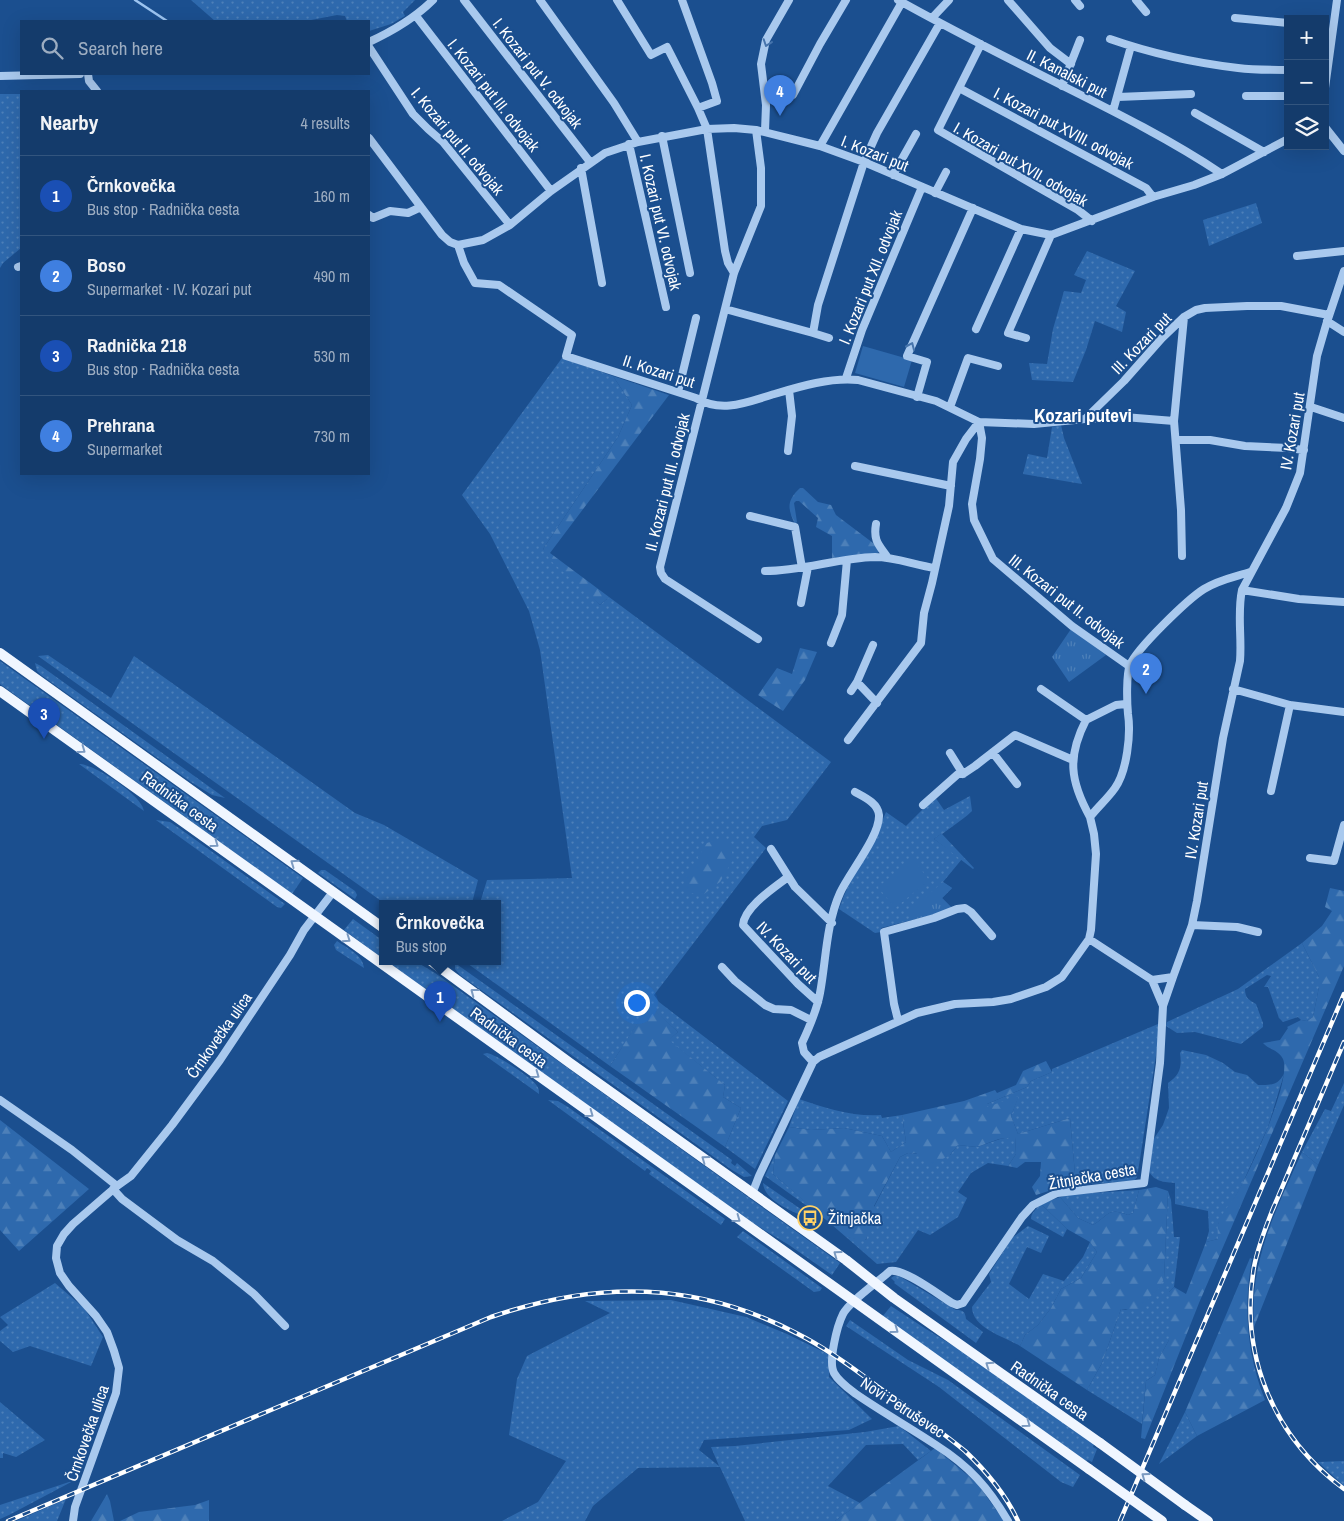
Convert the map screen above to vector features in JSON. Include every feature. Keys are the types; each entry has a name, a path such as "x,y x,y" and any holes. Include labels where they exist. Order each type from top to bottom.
{"main road":[{"name":"Radnička cesta","path":"0,653 110,734 379,925"},
{"name":"Radnička cesta","path":"0,691 379,961"},
{"name":"Radnička cesta","path":"384,965 1162,1521"},
{"name":"Radnička cesta","path":"437,965 752,1194 838,1254 894,1298 1208,1521"}],"street":[{"path":"370,42 389,33 416,16 434,0"},
{"name":"I. Kozari put V. odvojak","path":"464,0 590,162"},
{"name":"I. Kozari put VI. odvojak","path":"540,0 614,104 638,142"},
{"path":"617,0 651,55 667,47 698,108 706,129 725,251 728,263 734,273"},
{"path":"682,0 717,101 698,108"},
{"path":"765,131 766,105 761,64 766,40 789,0"},
{"path":"764,86 786,96 793,95 846,0"},
{"name":"I. Kozari put XII. odvojak","path":"829,338 813,333 818,305 864,162 877,133 936,20 949,0"},
{"path":"1008,0 1050,48 1071,64"},
{"path":"1136,0 1146,12"},
{"path":"1329,26 1337,0"},
{"path":"820,146 900,1"},
{"name":"II. Kanalski put","path":"900,1 1113,111 1193,154 1222,174"},
{"name":"I. Kozari put III. odvojak","path":"416,16 551,190"},
{"path":"1235,18 1284,23"},
{"path":"1110,39 1131,46 1214,65 1284,70"},
{"path":"1062,86 1080,40"},
{"path":"959,88 981,44"},
{"path":"1113,111 1131,46"},
{"name":"I. Kozari put II. odvojak","path":"370,49 414,114 443,142 510,225"},
{"path":"0,76 40,75"},
{"path":"88,75 89,81 96,90"},
{"name":"I. Kozari put XVII. odvojak","path":"959,88 938,130 1078,210 1092,221"},
{"name":"I. Kozari put XVIII. odvojak","path":"959,88 1146,188 1153,197"},
{"path":"1118,97 1192,94"},
{"path":"1246,96 1284,96"},
{"path":"1195,113 1264,152"},
{"name":"I. Kozari put","path":"458,245 483,240 510,225 551,190 605,153 629,144 662,136 706,129 734,128 765,131 820,146 864,162 1021,229 1051,235"},
{"name":"II. Kozari put","path":"458,245 474,283 499,285 572,335 566,356 701,401 734,273 762,206 761,168 756,130"},
{"path":"1329,132 1344,151"},
{"path":"893,175 916,134"},
{"path":"662,136 690,273"},
{"path":"370,139 442,235 450,242 458,245"},
{"path":"1026,338 1008,333 1051,235 1153,197 1194,185 1222,174 1284,141"},
{"name":"I. Kozari put VI. odvojak","path":"629,144 666,306"},
{"path":"582,168 602,283"},
{"path":"935,193 946,172"},
{"name":"I. Kozari put XII. odvojak","path":"846,378 862,330 922,187"},
{"path":"370,216 373,218 390,211 408,213 422,207"},
{"path":"917,397 927,362 907,356 973,208"},
{"path":"976,329 1021,229"},
{"path":"1296,256 1344,251"},
{"path":"1344,271 1343,280 1328,318 1344,332"},
{"name":"III. Kozari put","path":"1085,420 1124,381 1162,338 1184,317 1196,310 1247,306 1281,306 1328,318"},
{"path":"725,309 813,333"},
{"path":"1182,556 1181,510 1174,421 1184,317"},
{"path":"678,392 696,318"},
{"name":"IV. Kozari put","path":"1163,1006 1192,925 1233,689 1240,661 1239,604 1242,590 1293,493 1300,473 1317,356 1328,318"},
{"path":"950,407 968,358 998,366"},
{"path":"701,401 708,404 735,406 789,390 846,378 950,407 979,422 1034,424 1124,418 1174,421"},
{"path":"788,451 792,416 789,390"},
{"name":"II. Kozari put III. odvojak","path":"701,401 662,558 661,573 665,579 758,639"},
{"path":"1310,407 1344,418"},
{"path":"848,740 921,643 924,613 948,506 953,462 966,439 979,422"},
{"name":"III. Kozari put II. odvojak","path":"979,422 982,438 972,504 974,520 993,559 1072,626 1129,666"},
{"path":"1176,440 1210,440 1245,446 1304,450"},
{"path":"855,466 951,486"},
{"path":"750,516 794,527 805,567 802,603"},
{"path":"876,524 874,535 876,542 888,558"},
{"path":"765,571 784,571 873,557 888,558 935,568"},
{"path":"831,643 842,615 847,560"},
{"path":"1090,817 1116,787 1121,777 1129,734 1129,715 1126,704 1129,666 1138,650 1179,610 1203,590 1219,582 1250,572"},
{"path":"1242,590 1299,599 1344,602"},
{"path":"851,690 857,682 873,645"},
{"path":"857,682 877,703"},
{"path":"1041,689 1086,720"},
{"path":"1233,689 1290,705 1344,712"},
{"path":"752,1194 813,1062 819,1057 898,1020 955,1004 1011,999 1046,986 1067,972 1089,939 1096,874 1094,834 1090,817 1079,796 1073,774 1076,745 1086,720 1116,705 1126,704"},
{"path":"1271,791 1290,705"},
{"path":"923,805 958,774 963,774 1015,735 1073,760"},
{"path":"950,753 963,774"},
{"path":"993,753 1017,784"},
{"name":"IV. Kozari put","path":"813,1062 802,1048 802,1043 818,1002 832,923 840,893 866,851 878,823 877,808 870,800 855,792"},
{"path":"1310,858 1334,861 1344,825"},
{"path":"771,849 795,887 832,923"},
{"name":"IV. Kozari put","path":"788,877 761,898 743,920 743,925 798,984 818,1002"},
{"name":"Črnkovečka ulica","path":"73,1521 75,1507 116,1393 118,1368 114,1351 106,1332 96,1316 60,1273 56,1258 57,1246 73,1224 115,1187 131,1176 177,1118 220,1060 290,955 304,930 333,892"},
{"path":"898,1020 895,1011 884,932 965,908 971,912 992,936"},
{"path":"1192,925 1237,927 1258,932"},
{"path":"1089,939 1152,980 1163,1006"},
{"path":"722,967 735,981 765,1005 774,1009 790,1010 811,1020"},
{"path":"1152,980 1173,977"},
{"name":"Žitnjačka cesta","path":"876,1283 890,1271 896,1270 957,1305 962,1303 1020,1219 1033,1205 1057,1193 1144,1183 1160,1063 1163,1006"},
{"path":"0,1100 72,1150 115,1187 122,1199 177,1240 213,1261 254,1294 285,1326"},
{"path":"855,1302 876,1283"},
{"name":"Novi Petruševec","path":"855,1302 844,1313 835,1338 833,1372 845,1385 875,1407 936,1445 970,1469 1008,1521"}],"green space":[{"path":"191,0 415,0 403,12 405,16 391,24 370,31 370,20 347,20 345,16 337,15 311,20 214,20"},
{"path":"0,94 20,94 20,249 3,263 0,268"},
{"path":"1256,203 1262,223 1209,246 1203,220"},
{"path":"1087,251 1135,271 1116,306 1126,312 1122,332 1095,321 1073,382 1032,380 1029,363 1047,364 1053,329 1064,291 1081,293 1086,280 1074,275"},
{"path":"863,346 912,360 904,387 855,373"},
{"path":"562,358 613,376 632,405 618,437 543,549 600,605 609,597 831,762 787,820 762,826 754,837 766,848 654,995 659,1002 788,1101 755,1169 725,1147 741,1108 723,1097 725,1085 668,1040 678,1032 649,1006 610,1066 470,965 501,965 501,900 481,900 487,880 572,878 540,650 529,611 490,534 462,495"},
{"path":"613,376 669,395 550,553 609,597 600,605 551,561 543,549 618,437 632,405"},
{"path":"1061,425 1064,438 1082,484 1023,474 1028,454 1047,458 1052,427"},
{"path":"800,488 803,488 818,502 831,505 836,515 877,546 879,552 874,555 832,558 832,536 816,527 818,518 799,501 796,501 794,503 797,522 795,524 792,518 791,500"},
{"path":"1071,629 1106,655 1069,682 1052,657"},
{"path":"800,648 817,652 805,680 783,711 758,695 777,668 792,674"},
{"path":"48,655 111,698 134,656 355,813 384,825 478,880 473,900 380,900 38,656"},
{"path":"0,661 303,878 292,894 0,684"},
{"path":"35,663 225,798 212,795 191,782 41,675 37,671"},
{"path":"79,764 96,769 117,782 136,797 144,811"},
{"path":"970,796 972,811 934,839 962,859 943,882 952,888 942,898 951,907 939,913 881,928 881,932 875,933 839,909 849,884 886,812 906,826 935,797 944,810"},
{"path":"156,820 170,822 285,904 281,908 277,907"},
{"path":"953,825 942,834 973,869 934,839"},
{"path":"721,838 729,844 734,858 720,882 704,894 686,893 684,880 707,843"},
{"path":"913,859 929,880 895,908 878,887"},
{"path":"321,870 325,870 355,891 357,895 355,899 318,873"},
{"path":"943,882 952,888 942,898 951,907 939,913 911,920 908,912"},
{"path":"1330,888 1344,891 1344,966 1199,1303 1145,1439 1141,1438 1146,1381 1155,1375 1159,1358 1169,1340 1169,1292 1174,1287 1186,1294 1206,1242 1218,1239 1220,1219 1246,1177 1277,1103 1282,1085 1283,1059 1279,1053 1263,1043 1280,1040 1287,1027 1301,1020 1307,1021 1313,1017 1319,977 1302,943 1322,926 1332,911 1325,907"},
{"path":"353,919 379,938 379,956 344,930"},
{"path":"337,941 361,959 364,968 336,950 334,945"},
{"path":"1302,943 1319,977 1313,1017 1307,1021 1301,1020 1298,1017 1283,1022 1279,1018 1268,987 1264,987 1271,976 1267,975 1245,989 1248,998 1256,1004 1263,1027 1241,1044 1195,1032 1177,1033 1166,1026 1167,1022 1238,989"},
{"path":"392,965 422,965 435,973 840,1263 832,1275 789,1245 751,1222"},
{"path":"455,965 458,965 732,1160 731,1163 735,1166 737,1163 752,1176 744,1177 732,1170 460,975 455,969"},
{"path":"649,1005 678,1032 669,1040 725,1085 723,1097 741,1108 725,1147 610,1066"},
{"path":"1158,1024 1157,1049 1137,1177 1134,1181 1076,1185 1070,1118 1018,1134 1011,1116 1018,1097 986,1108 987,1104 1027,1087 1031,1081 1052,1072 1052,1069"},
{"path":"1182,1050 1206,1055 1223,1063 1235,1072 1247,1075 1258,1085 1273,1084 1279,1081 1284,1074 1268,1127 1240,1189 1218,1224 1218,1239 1206,1242 1209,1231 1208,1211 1175,1204 1175,1183 1157,1179 1149,1171 1151,1143 1163,1125 1169,1108 1168,1083 1179,1070 1181,1062 1180,1053"},
{"path":"487,1053 522,1072 538,1087 539,1094 483,1054"},
{"path":"1046,1061 1052,1072 1031,1081 1027,1087 987,1104 987,1107 1019,1096 1011,1116 1018,1134 1070,1118 1076,1185 1036,1195 1032,1187 1040,1176 1041,1162 1025,1162 1017,1168 1008,1166 1016,1154 1015,1137 999,1139 977,1147 958,1145 950,1155 932,1165 916,1153 908,1153 900,1157 874,1206 878,1214 865,1241 846,1237 773,1174 775,1155 789,1127 811,1130 844,1128 882,1136 891,1152 906,1142 902,1115 964,1101 995,1090 997,1093 1016,1085 1023,1071"},
{"path":"1344,1083 1344,1105 1318,1165 1302,1152 1325,1109 1331,1111"},
{"path":"799,1099 829,1109 860,1115 881,1115 882,1118 902,1115 906,1142 891,1152 882,1136 844,1128 811,1130 789,1127"},
{"path":"548,1100 558,1101 568,1107 725,1219 721,1225 649,1174 651,1171 647,1168 645,1171"},
{"path":"0,1120 89,1189 19,1251 0,1230"},
{"path":"1015,1136 1016,1154 1008,1166 988,1163 971,1173 958,1192 967,1198 958,1217 930,1235 918,1230 896,1262 877,1264 846,1237 866,1240 874,1207 900,1157 908,1153 950,1155 958,1145 977,1147"},
{"path":"1302,1152 1318,1165 1254,1327 1256,1280 1266,1236"},
{"path":"775,1155 773,1174 832,1224 765,1176"},
{"path":"763,1183 805,1212 805,1217 773,1200 768,1195"},
{"path":"1156,1187 1168,1191 1164,1279 1160,1287 1146,1301 1146,1311 1121,1309 1102,1363 1087,1390 1020,1346 1025,1335 1038,1325 1051,1308 1061,1289 1081,1278 1097,1252 1090,1242 1067,1229 1041,1204 1060,1197 1078,1218 1093,1225 1112,1212 1128,1215 1133,1213 1139,1190"},
{"path":"1139,1190 1133,1213 1128,1215 1112,1212 1093,1225 1078,1218 1060,1197 1076,1194"},
{"path":"1168,1191 1171,1200 1174,1237 1180,1237 1174,1287 1169,1292 1169,1340 1159,1358 1155,1375 1146,1381 1142,1424 1087,1390 1102,1363 1121,1309 1126,1310 1143,1301 1156,1290 1164,1279"},
{"path":"1041,1204 1067,1229 1063,1237 1031,1219 1033,1213"},
{"path":"1028,1226 1049,1236 1041,1253 1027,1247 1009,1284 1029,1299 1043,1274 1064,1281 1083,1257 1090,1242 1097,1252 1081,1278 1061,1289 1051,1308 1038,1325 1025,1335 1020,1346 983,1326 977,1321 972,1307 991,1282 989,1274 1012,1238"},
{"path":"743,1231 822,1288 820,1291 814,1292 737,1237"},
{"path":"1250,1258 1252,1259 1247,1313 1248,1331 1254,1366 1265,1400 1197,1436 1185,1412"},
{"path":"899,1276 956,1310 964,1312 966,1319 983,1332 976,1343 894,1283 891,1278"},
{"path":"55,1283 84,1308 103,1337 91,1366 30,1346 13,1352 0,1341 0,1331 8,1325 0,1317"},
{"path":"671,1300 746,1317 830,1355 829,1377 872,1419 849,1430 704,1440 699,1450 719,1466 711,1447 865,1432 899,1426 931,1451 918,1460 903,1444 866,1445 828,1486 860,1503 835,1521 745,1521 720,1467 638,1468 593,1506 585,1521 502,1521 538,1502 566,1461 509,1435 517,1379 527,1356 610,1313 585,1301"},
{"path":"891,1306 962,1351 1094,1444 1093,1447 1097,1449 1092,1462 1086,1461 882,1317"},
{"path":"850,1320 908,1360 948,1380 1080,1475 1073,1487 1061,1482 939,1387 846,1326"},
{"path":"0,1402 45,1440 16,1457 3,1453 3,1458 0,1458"},
{"path":"1185,1412 1197,1436 1159,1464"},
{"path":"935,1448 977,1483 1004,1521 835,1521"},
{"path":"1344,1461 1344,1486 1318,1462"},
{"path":"75,1480 9,1515 0,1519 0,1505"},
{"path":"107,1494 114,1521 91,1521"},
{"path":"66,1499 57,1521 16,1521"},
{"path":"209,1500 209,1521 120,1521 139,1512 195,1505"}],"waterway":[{"path":"135,0 165,20"}],"railway":[{"path":"1120,1521 1344,994"},
{"path":"1272,1211 1344,1042"},
{"path":"1274,1206 1254,1267 1251,1299 1252,1331 1257,1362 1267,1391 1280,1419 1298,1445 1319,1468 1344,1489"},
{"path":"8,1521 491,1317 531,1305 609,1292 647,1292 685,1296 722,1304 760,1317 819,1345 965,1451 995,1484 1008,1502 1018,1521"}],"place":[{"name":"Prehrana","path":"780,116"},
{"name":"Boso","path":"1146,694"},
{"name":"Radnička 218","path":"44,739"},
{"name":"Črnkovečka","path":"440,1022"},
{"name":"Žitnjačka","path":"810,1218"}],"district":[{"name":"Kozari putevi","path":"1083,415"}]}
